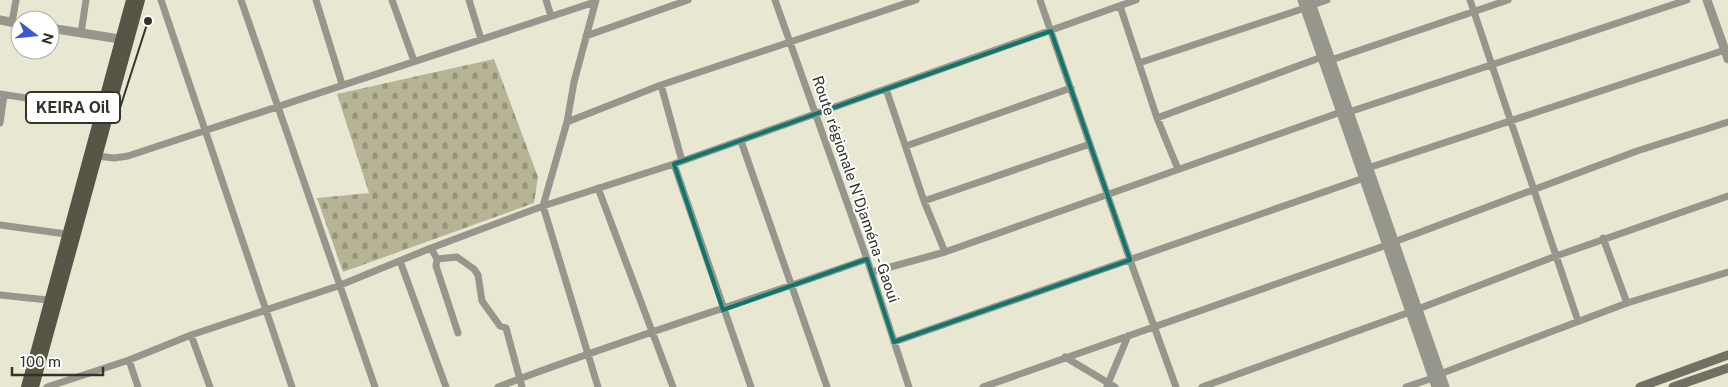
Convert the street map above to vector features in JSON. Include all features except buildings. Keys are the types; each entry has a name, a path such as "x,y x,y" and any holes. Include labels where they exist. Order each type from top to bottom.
{"main road":[{"path":"125,40 131,0"},
{"path":"26,387 66,234 106,110 125,40 140,0"},
{"path":"34,387 97,156 106,110"},
{"path":"1640,387 1728,355"},
{"path":"1673,387 1728,368"}],"street":[{"path":"81,33 86,0"},
{"path":"160,0 292,387"},
{"path":"240,0 338,286 375,387"},
{"path":"316,0 342,84"},
{"path":"392,0 414,61"},
{"path":"469,0 481,39"},
{"path":"546,0 551,16"},
{"path":"586,36 688,0"},
{"name":"Route régionale N'Djaména - Gaoui","path":"775,0 872,272 909,387"},
{"path":"567,122 661,85 916,0"},
{"path":"1040,0 1176,387"},
{"path":"47,387 62,385 191,335 338,286 431,248 543,206 674,164 1136,0"},
{"path":"1139,63 1307,3 1327,0"},
{"path":"1470,0 1578,321"},
{"path":"1157,118 1326,59 1508,0"},
{"path":"872,272 945,252 1345,112 1687,0"},
{"path":"1707,0 1727,51"},
{"path":"1712,0 1727,51"},
{"path":"97,156 121,158 596,1"},
{"path":"596,1 574,82 567,122 543,206 587,356 598,387"},
{"path":"1307,3 1345,112 1368,168 1391,244 1436,376 1436,387"},
{"path":"1120,6 1157,118 1178,169"},
{"path":"60,30 125,40"},
{"path":"1368,168 1727,51"},
{"path":"661,85 682,161"},
{"path":"906,146 1071,88"},
{"path":"886,89 924,200 945,252"},
{"path":"0,123 2,95 106,110"},
{"path":"1345,112 1364,178 1391,244"},
{"path":"983,387 1391,244 1637,151 1728,122"},
{"path":"740,141 793,285 827,387"},
{"path":"924,200 1090,144"},
{"path":"674,164 751,387"},
{"path":"894,342 1364,178"},
{"path":"598,188 673,387"},
{"path":"1202,387 1414,311 1604,238 1728,196"},
{"path":"0,225 66,234"},
{"path":"1604,238 1628,303"},
{"path":"431,248 437,259 436,266 458,333"},
{"path":"437,259 457,257 474,269 478,275 482,301 500,326 506,328 522,387"},
{"path":"498,387 587,356 653,330 723,310 867,258"},
{"path":"400,261 446,387"},
{"path":"1406,387 1628,303 1728,272"},
{"path":"0,295 48,300"},
{"path":"191,335 210,387"},
{"path":"1065,357 1110,386 1128,336"},
{"path":"129,360 138,387"},
{"path":"1436,376 1445,387"}],"highlighted area":[{"path":"1051,31 1130,260 894,342 867,259 723,310 674,164"}],"green space":[{"path":"494,59 538,177 534,203 343,272 317,198 369,193 337,94"}],"place":[{"name":"KEIRA Oil","path":"148,21"}]}
